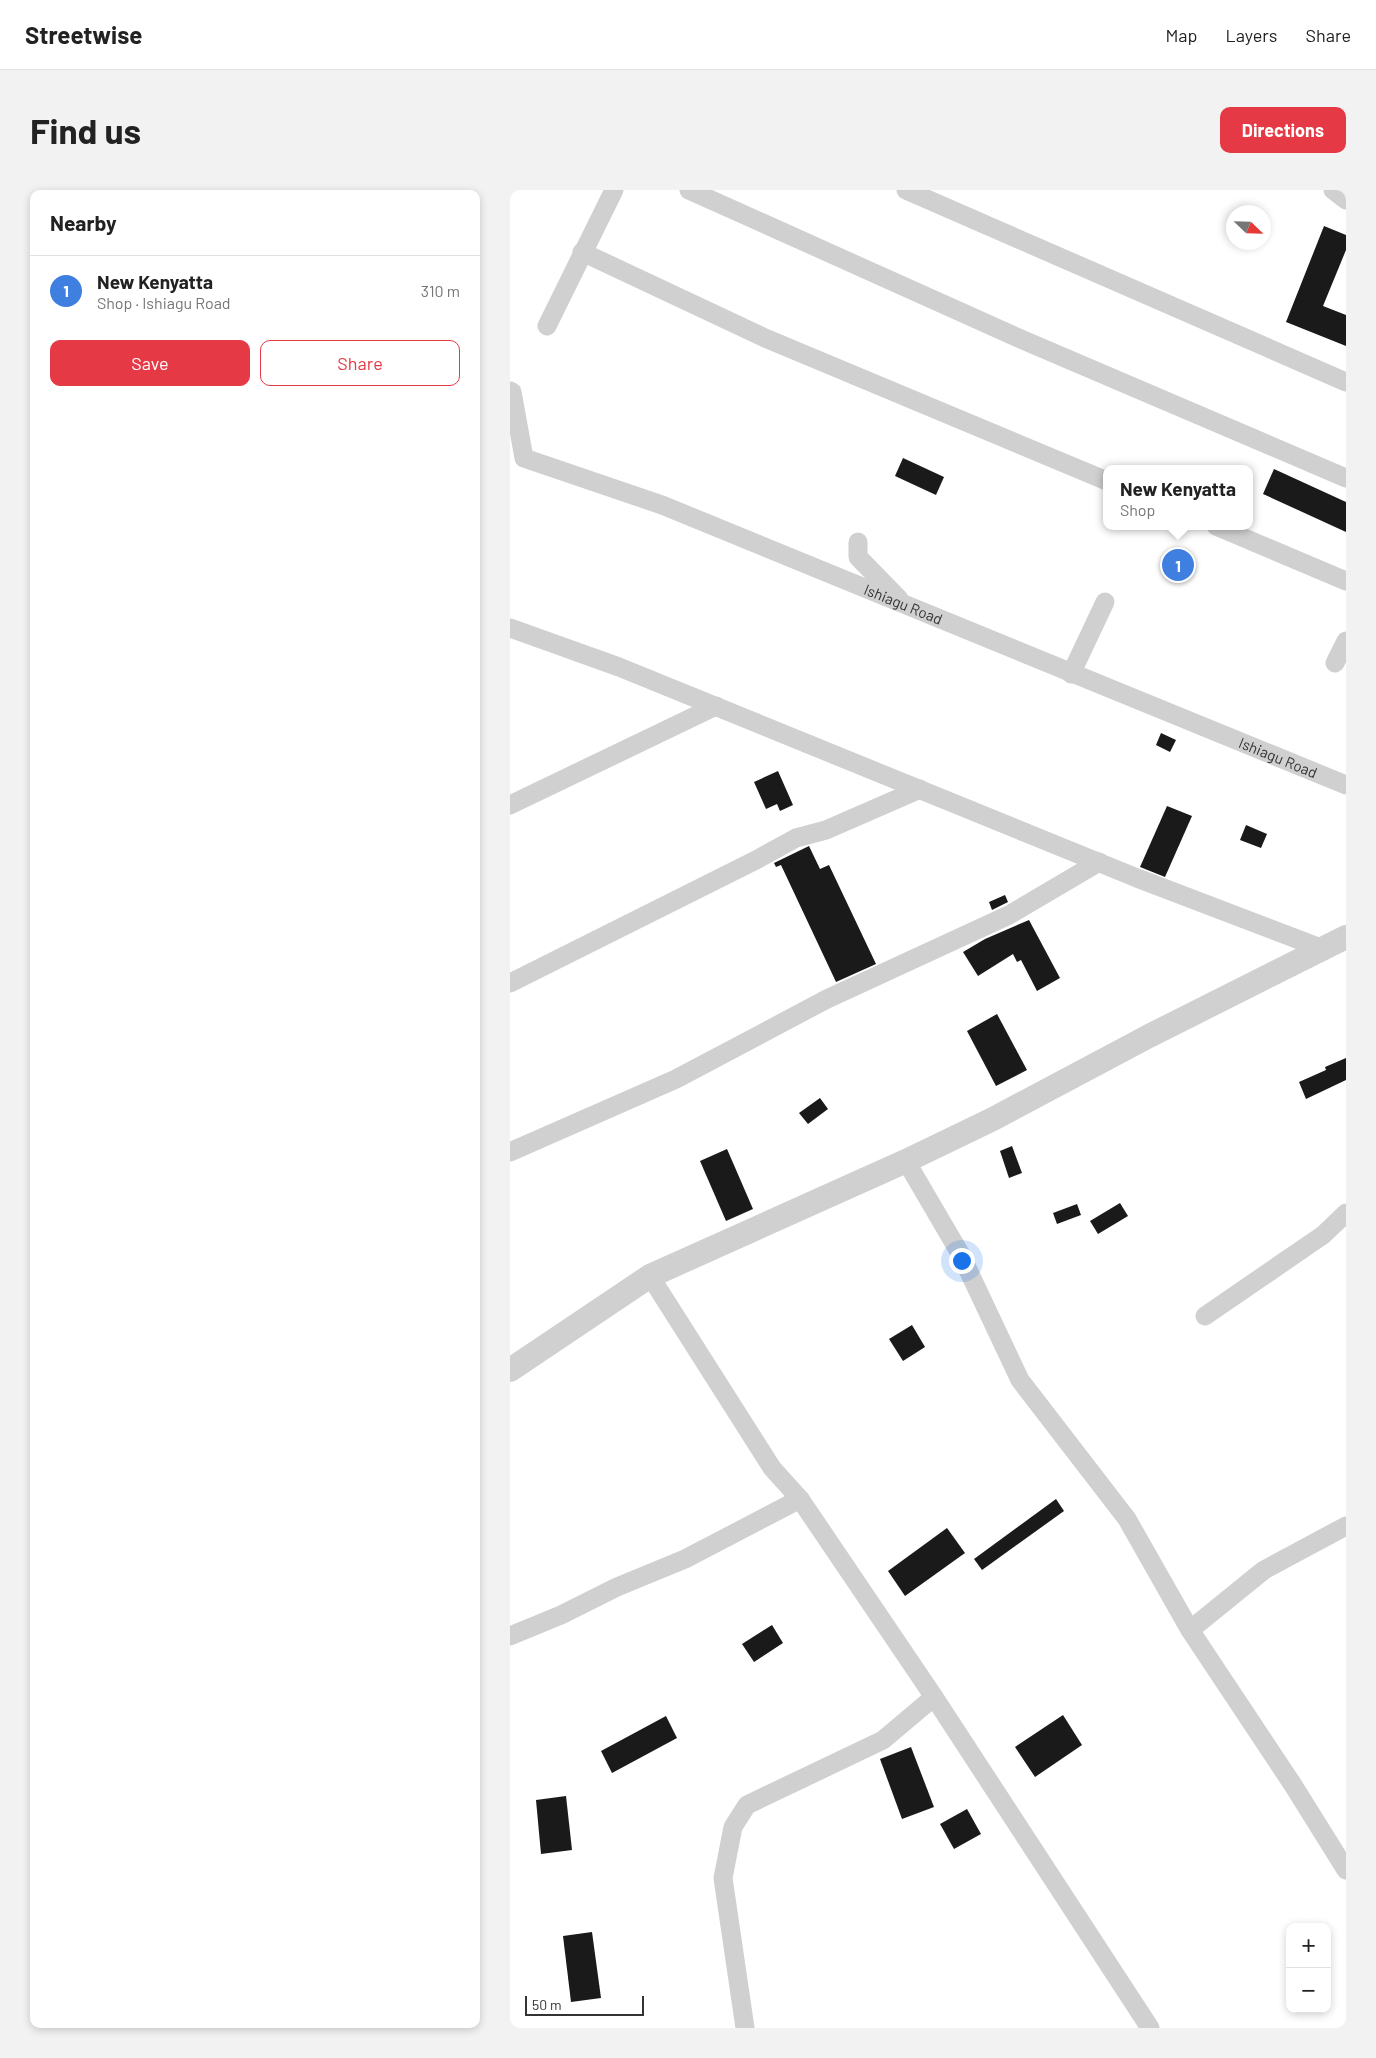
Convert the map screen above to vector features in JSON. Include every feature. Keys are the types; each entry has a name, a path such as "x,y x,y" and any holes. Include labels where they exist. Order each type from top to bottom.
{"street":[{"path":"547,326 614,190"},
{"path":"689,190 1023,340 1346,478"},
{"path":"906,190 1346,382"},
{"path":"1333,190 1346,200"},
{"path":"582,252 765,338 1103,479"},
{"name":"Ishiagu Road","path":"510,391 512,392 524,458 662,505 1346,785"},
{"path":"1225,530 1346,581"},
{"path":"858,542 858,556 905,605"},
{"path":"1071,674 1105,602"},
{"path":"510,628 619,667 1098,862 1323,949"},
{"path":"1334,663 1346,641"},
{"path":"510,805 716,706"},
{"path":"510,982 756,860 796,838 826,830 920,789"},
{"path":"510,1152 676,1079 827,999 1009,915 1098,862"},
{"path":"510,1370 650,1276 906,1162 993,1120 1149,1036 1346,937"},
{"path":"906,1162 961,1255 1020,1380 1127,1519 1190,1630 1293,1785 1346,1870"},
{"path":"1205,1316 1323,1235 1346,1214"},
{"path":"650,1276 772,1468 800,1499 934,1697 1150,2028"},
{"path":"510,1636 561,1615 617,1587 685,1559 800,1499"},
{"path":"1190,1630 1264,1570 1346,1526"},
{"path":"745,2028 723,1878 733,1827 747,1805 883,1740 934,1697"}],"building":[{"path":"1324,226 1346,235 1346,250 1323,306 1346,315 1346,346 1286,322"},
{"path":"903,458 944,477 936,495 895,476"},
{"path":"1274,469 1346,502 1346,532 1263,494"},
{"path":"1161,733 1176,740 1170,752 1156,745"},
{"path":"778,771 793,805 780,811 777,804 766,809 754,782"},
{"path":"1167,806 1192,816 1165,877 1140,867"},
{"path":"1246,825 1267,834 1261,848 1240,840"},
{"path":"809,846 820,869 829,865 876,964 836,982 781,865 776,867 774,863"},
{"path":"1005,895 1008,902 992,910 989,902"},
{"path":"1029,920 1060,978 1037,991 1021,960 1017,962 1013,954 978,976 963,952 985,939"},
{"path":"997,1014 1027,1070 996,1086 967,1031"},
{"path":"1346,1058 1346,1080 1306,1099 1299,1082 1326,1070 1325,1067"},
{"path":"820,1098 828,1109 808,1124 799,1113"},
{"path":"1012,1146 1022,1173 1009,1178 1000,1151"},
{"path":"727,1149 753,1209 726,1221 700,1161"},
{"path":"1120,1203 1128,1216 1098,1234 1090,1221"},
{"path":"1077,1204 1081,1215 1057,1224 1053,1213"},
{"path":"912,1325 925,1347 903,1361 889,1339"},
{"path":"1056,1499 1064,1511 982,1570 974,1559"},
{"path":"947,1528 965,1553 905,1596 888,1571"},
{"path":"772,1625 783,1643 754,1662 742,1644"},
{"path":"1063,1715 1082,1745 1035,1777 1015,1747"},
{"path":"666,1716 677,1738 612,1773 601,1751"},
{"path":"911,1747 934,1807 902,1819 880,1759"},
{"path":"566,1796 572,1850 541,1854 536,1800"},
{"path":"967,1809 981,1834 954,1849 940,1824"},
{"path":"592,1932 601,1998 571,2002 563,1936"}],"place":[{"name":"New Kenyatta","path":"1178,565"}]}
